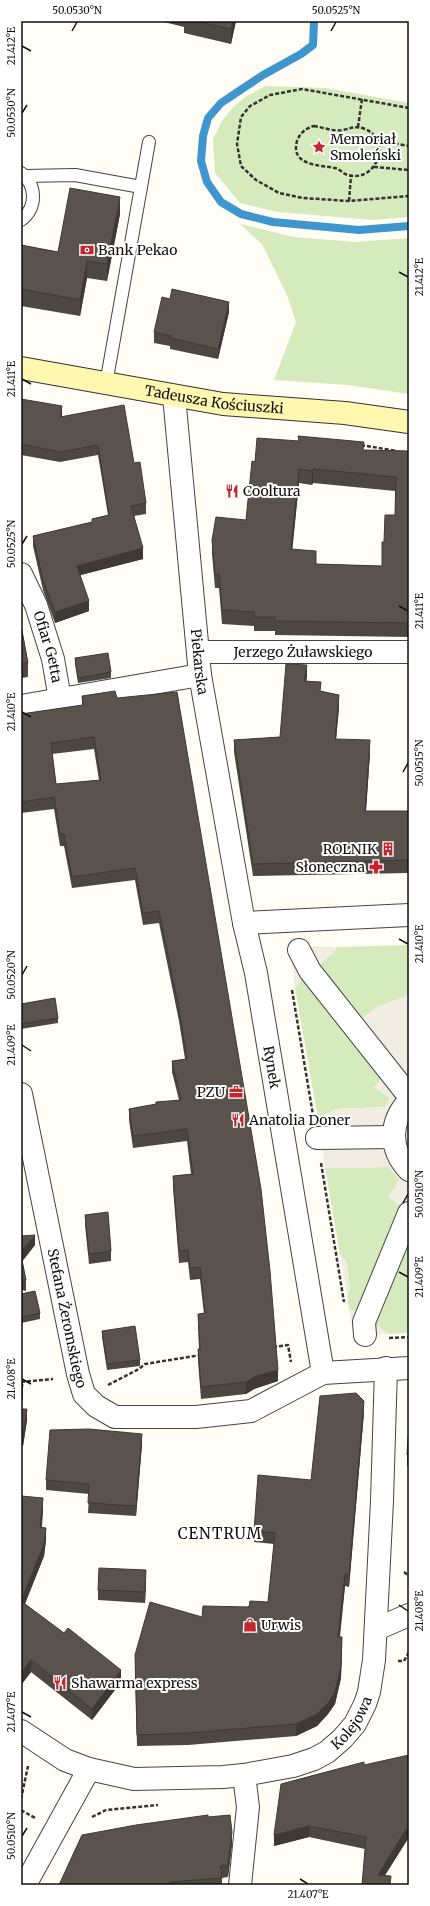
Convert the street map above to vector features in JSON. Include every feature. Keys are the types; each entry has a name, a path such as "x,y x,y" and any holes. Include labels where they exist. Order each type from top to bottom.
{"street":[{"name":"Tadeusza Kościuszki","path":"21,368 223,404 345,412 409,422"},
{"name":"Piekarska","path":"174,396 200,675 244,923"},
{"name":"Ofiar Getta","path":"21,574 38,611 53,659 60,699"},
{"name":"Jerzego Żuławskiego","path":"198,652 409,652"},
{"path":"21,706 200,675"},
{"path":"244,923 409,915"},
{"name":"Rynek","path":"244,923 256,973 323,1373"},
{"path":"296,954 409,1096"},
{"name":"Stefana Żeromskiego","path":"21,1094 78,1374 84,1394 96,1406 115,1417 196,1417 251,1411 323,1373 386,1368"},
{"path":"409,1101 401,1109 395,1123 393,1137 396,1150 402,1162 409,1170"},
{"path":"317,1138 393,1137"},
{"path":"361,1330 409,1213"},
{"path":"386,1368 409,1368"},
{"name":"Kolejowa","path":"21,1731 65,1760 90,1769 134,1779 181,1779 244,1775 305,1763 327,1752 350,1732 361,1714 369,1692 374,1660 382,1501 386,1368"},
{"path":"376,1629 409,1615"},
{"path":"26,1885 90,1769"},
{"path":"240,1885 248,1807 244,1775"}],"lane":[{"path":"106,384 149,142"},
{"path":"23,175 75,175 141,187"},
{"path":"21,220 29,212 33,194 31,184 23,175"}],"path":[{"path":"409,108 302,89 270,95 250,106 241,117 237,144 241,166 256,180 279,194 303,198 349,201 409,196"},
{"path":"358,127 362,99"},
{"path":"314,126 342,130 351,127 358,127 373,134 377,140 379,154 374,167 364,174 352,176 337,169 310,165 300,158 296,146 298,139 309,127 314,126"},
{"path":"377,140 409,146"},
{"path":"374,167 409,170"},
{"path":"349,201 352,176"},
{"path":"291,984 342,1278 345,1306"},
{"path":"265,1347 288,1345"},
{"path":"78,1374 93,1374 104,1386 139,1369 144,1364 205,1354"},
{"path":"21,1382 56,1378"},
{"path":"404,1661 409,1652"},
{"path":"21,1799 28,1765"},
{"path":"90,1819 106,1810 166,1805"}],"green space":[{"path":"265,86 326,88 409,103 409,217 373,220 278,212 240,203 215,173 213,139 222,121 233,107 244,98"},
{"path":"240,224 294,237 355,242 409,238 409,394 348,385 274,380 296,322 287,295 262,244"},
{"path":"409,945 409,995 378,1007 358,1021 316,967 333,953 337,947"},
{"path":"305,975 323,998 319,1002 326,1009 329,1006 385,1075 379,1081 390,1099 385,1107 336,1109 318,1119 295,988"},
{"path":"388,1167 400,1180 395,1202 403,1207 360,1312 349,1309 347,1295 350,1289 346,1260 340,1255 325,1168"},
{"path":"409,1233 409,1333 389,1334 372,1323"}],"shaded area":[{"path":"307,947 337,947 333,953 316,967 358,1021 378,1007 409,995 409,1233 385,1293 388,1294 384,1303 381,1302 372,1322 389,1334 361,1335 355,1333 352,1327 349,1309 360,1312 403,1207 388,1197 399,1180 388,1167 325,1168 318,1119 336,1109 385,1107 390,1099 374,1087 384,1075 329,1006 326,1009 319,1001 323,998 305,976 295,988 292,964 293,959"},
{"path":"340,1255 346,1260 350,1290 347,1295"}],"building":[{"path":"195,21 233,21 231,29"},
{"name":"Bank Pekao","path":"70,188 120,197 107,264 87,261 80,300 21,289 21,245 58,252"},
{"path":"172,289 229,302 218,349 170,338 171,336 154,332 162,297 170,299"},
{"path":"21,399 62,406 60,417 124,405 134,463 140,462 146,503 131,506 143,548 77,566 89,601 55,612 43,580 33,536 92,522 92,519 109,515 98,445 60,452 21,444"},
{"path":"298,436 364,442 363,450 409,451 409,623 275,621 275,617 254,617 254,612 222,610 219,574 215,574 212,540 216,517 246,520 252,461 255,462 257,438 299,441","holes":["299,469 312,471 313,469 396,477 395,515 385,515 384,542 382,542 382,566 316,564 316,551 291,549"]},
{"path":"21,625 28,663 21,664"},
{"path":"108,653 111,672 78,678 75,658"},
{"path":"286,664 307,665 304,681 321,682 320,691 339,695 335,739 370,740 365,811 409,811 409,860 253,864 234,740 280,737"},
{"path":"115,691 117,698 177,692 261,1189 270,1271 278,1370 254,1377 246,1382 201,1387 198,1349 200,1349 198,1314 205,1313 200,1267 190,1268 188,1250 179,1251 173,1176 193,1174 187,1129 133,1136 129,1109 156,1104 156,1102 181,1100 172,1061 187,1059 179,1009 159,911 143,913 135,868 72,877 64,834 60,834 54,797 21,802 21,714 83,705 82,696","holes":["94,737 101,780 56,784 51,743"]},
{"path":"55,998 58,1018 21,1024 21,1004"},
{"path":"108,1212 111,1251 89,1254 85,1215"},
{"path":"35,1235 21,1252 21,1236"},
{"path":"21,1255 26,1280 21,1280"},
{"path":"35,1291 40,1313 21,1317 21,1294"},
{"path":"135,1326 140,1360 107,1364 102,1331"},
{"path":"21,1384 23,1384 21,1399"},
{"path":"356,1393 364,1401 349,1575 345,1574 338,1637 342,1637 341,1666 335,1692 328,1703 317,1714 296,1724 188,1733 137,1735 135,1655 150,1602 202,1617 203,1606 249,1607 250,1601 268,1602 275,1533 254,1531 258,1475 311,1480 320,1396"},
{"path":"21,1409 27,1409 23,1435 21,1435"},
{"path":"409,1425 409,1455 407,1455"},
{"path":"89,1429 142,1434 136,1506 88,1503 89,1484 46,1480 50,1430"},
{"path":"21,1496 43,1498 40,1527 46,1528 44,1544 21,1601 22,1536"},
{"path":"99,1568 146,1570 145,1592 98,1590"},
{"path":"21,1601 64,1633 68,1628 121,1670 92,1709 31,1660 21,1673"},
{"path":"409,1755 409,1825 378,1875 391,1876 390,1885 362,1885 366,1837 309,1826 274,1835 281,1784 364,1762 364,1765"},
{"path":"208,1815 208,1817 230,1815 232,1832 228,1865 221,1866 222,1878 170,1882 170,1885 59,1885 82,1835 136,1825"}],"waterway":[{"path":"314,21 313,45 301,54 263,75 221,103 208,118 203,136 201,161 207,182 221,202 241,214 273,222 359,230 409,226"}],"place":[{"name":"Memoriał Smoleński","path":"319,147"},
{"name":"Bank Pekao","path":"87,250"},
{"name":"Cooltura","path":"232,491"},
{"name":"ROLNIK","path":"388,849"},
{"name":"Słoneczna","path":"376,867"},
{"name":"PZU","path":"236,1092"},
{"name":"Anatolia Doner","path":"238,1120"},
{"name":"Urwis","path":"250,1625"},
{"name":"Shawarma express","path":"60,1683"}],"district":[{"name":"CENTRUM","path":"220,1534"}]}
